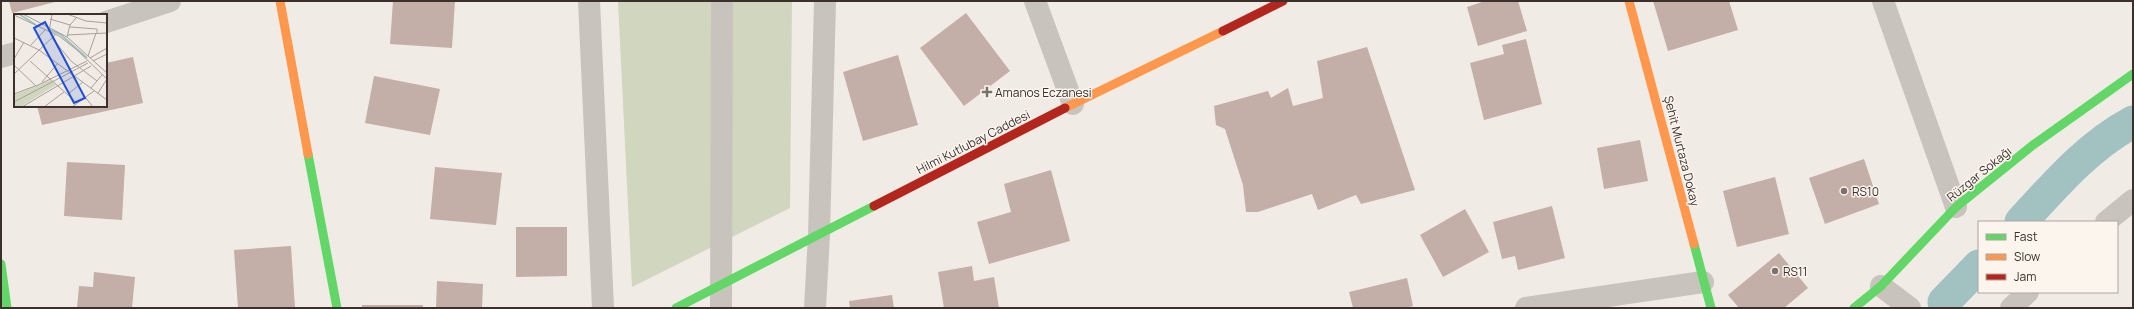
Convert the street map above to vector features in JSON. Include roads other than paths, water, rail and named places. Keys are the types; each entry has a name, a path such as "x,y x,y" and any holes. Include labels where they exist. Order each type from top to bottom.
{"street":[{"path":"107,22 170,1"},
{"path":"280,1 337,308"},
{"path":"589,1 603,308"},
{"path":"721,308 722,1"},
{"path":"815,308 819,235 825,1"},
{"path":"1035,1 1073,104"},
{"name":"Hilmi Kutlubay Caddesi","path":"676,308 1073,104 1283,1"},
{"name":"Şehit Murtaza Dokay","path":"1629,1 1649,71 1711,308"},
{"path":"1884,1 1956,207"},
{"path":"1,57 14,53"},
{"name":"Rüzgar Sokağı","path":"1854,308 1881,286 1956,207 2033,145 2133,74"},
{"path":"2107,221 2133,200"},
{"path":"1,264 8,308"},
{"path":"1526,308 1704,282"},
{"path":"1881,286 1910,308"},
{"path":"2011,308 2027,293"}],"waterway":[{"path":"2022,221 2060,180 2087,154 2133,122"},
{"path":"1944,302 1978,267"}],"place":[{"name":"Amanos Eczanesi","path":"987,92"},
{"name":"RS10","path":"1844,191"},
{"name":"RS11","path":"1775,271"}]}
